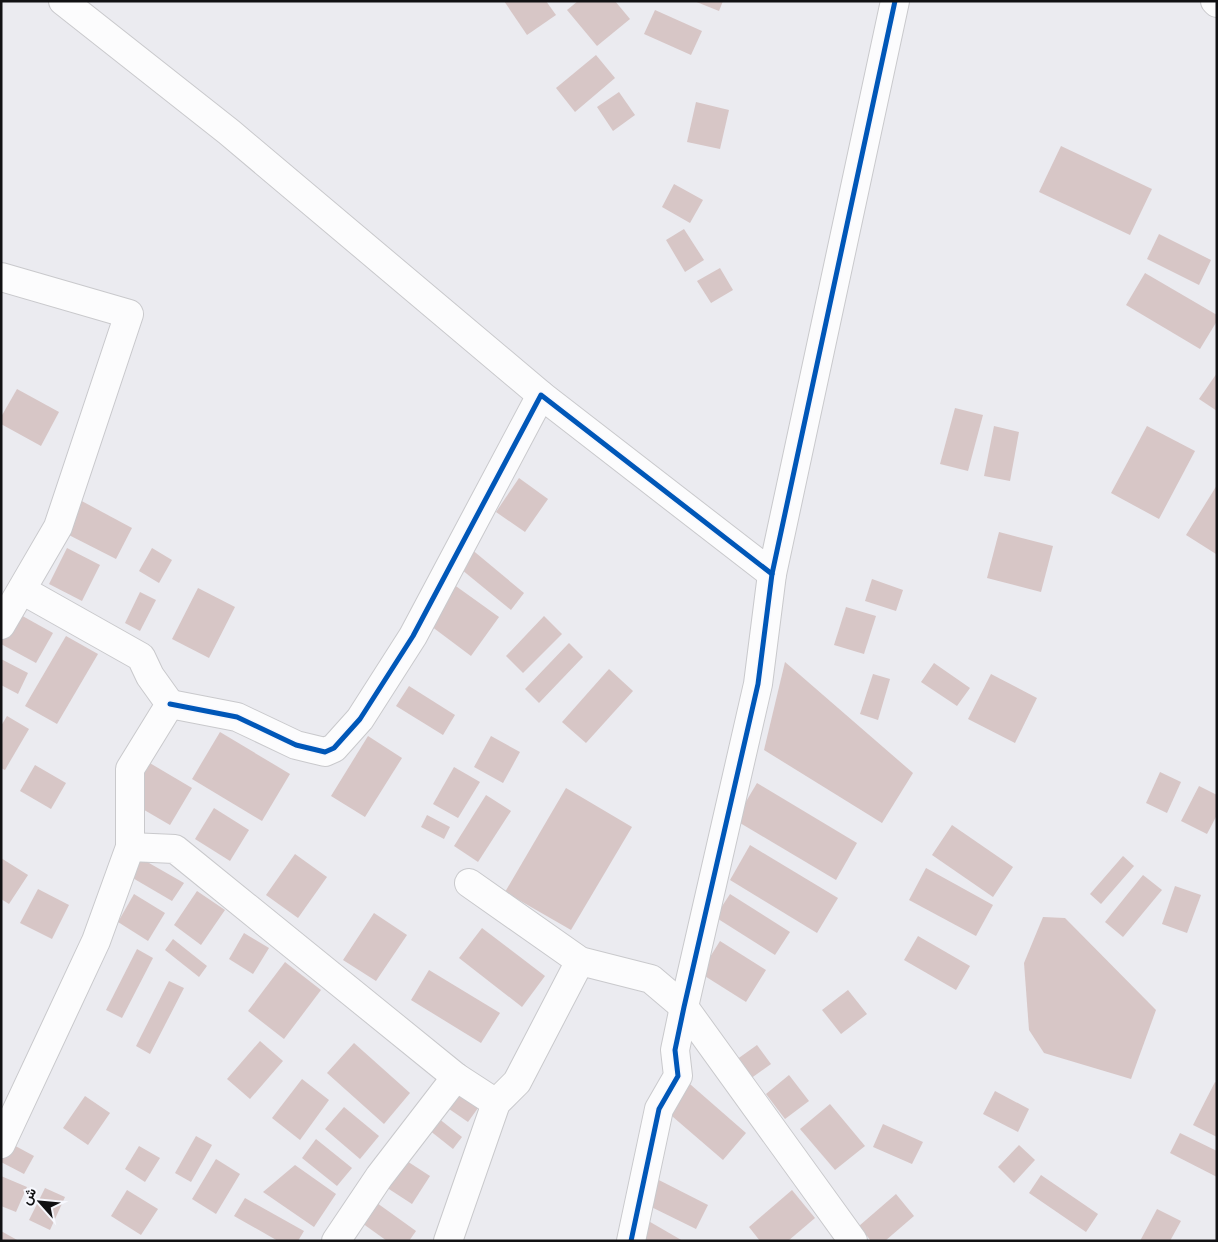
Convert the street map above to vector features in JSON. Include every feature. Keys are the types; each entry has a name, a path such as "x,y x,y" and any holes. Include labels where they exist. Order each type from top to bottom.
{"street":[{"path":"63,1 228,132 541,394 772,574"},
{"path":"631,1241 659,1109 678,1076 675,1050 758,684 772,574 895,1"},
{"path":"1,277 129,314 58,527 1,625"},
{"path":"22,590 141,657 150,676 170,704 237,717 296,745 325,752 334,748 360,719 413,636 541,394"},
{"path":"1,1144 96,940 130,847 130,769 170,704"},
{"path":"130,847 175,849 456,1077 496,1103"},
{"path":"469,884 580,961 650,979 684,1007 853,1241"},
{"path":"448,1241 496,1103 517,1082 580,961"},
{"path":"336,1241 379,1177 456,1077"}],"building":[{"path":"504,1 546,1 556,15 527,35"},
{"path":"578,1 615,1 630,19 597,46 567,10"},
{"path":"694,1 723,1 719,11"},
{"path":"655,10 702,31 691,55 644,34"},
{"path":"596,55 615,78 575,112 556,88"},
{"path":"619,92 635,115 613,131 597,107"},
{"path":"696,102 729,110 720,149 687,142"},
{"path":"1061,146 1152,189 1130,235 1039,192"},
{"path":"674,184 703,200 690,223 662,207"},
{"path":"684,229 704,260 685,272 666,240"},
{"path":"1159,234 1211,260 1199,285 1147,259"},
{"path":"720,268 733,290 711,303 697,281"},
{"path":"1145,273 1217,315 1217,321 1200,349 1126,305"},
{"path":"1217,373 1217,411 1199,399"},
{"path":"17,389 59,412 41,446 1,424 1,417"},
{"path":"955,408 983,415 968,471 940,464"},
{"path":"994,426 1019,432 1010,481 984,476"},
{"path":"1147,426 1195,451 1159,519 1111,493"},
{"path":"519,478 548,499 525,532 496,512"},
{"path":"1217,485 1217,552 1216,554 1186,535"},
{"path":"78,499 132,528 116,559 61,531"},
{"path":"999,532 1053,546 1041,592 987,578"},
{"path":"67,548 100,565 82,601 49,584"},
{"path":"152,548 172,560 159,583 139,571"},
{"path":"470,548 524,593 511,610 456,565"},
{"path":"446,579 499,617 471,656 419,617"},
{"path":"872,579 903,590 896,611 865,601"},
{"path":"198,588 235,607 209,658 172,639"},
{"path":"140,592 156,600 140,631 125,623"},
{"path":"1,604 53,633 36,663 1,644"},
{"path":"846,607 876,616 864,654 834,645"},
{"path":"544,616 562,634 523,673 506,656"},
{"path":"66,636 98,654 57,724 25,706"},
{"path":"569,643 583,657 539,703 525,689"},
{"path":"1,659 28,673 18,694 1,685"},
{"path":"785,662 913,773 882,823 764,750"},
{"path":"934,663 970,688 957,706 921,682"},
{"path":"609,669 633,691 586,743 562,722"},
{"path":"873,674 890,679 878,720 860,714"},
{"path":"991,674 1037,698 1015,743 968,719"},
{"path":"409,686 455,715 443,735 396,706"},
{"path":"7,716 29,729 5,770 1,768 1,726"},
{"path":"220,732 290,774 262,821 192,779"},
{"path":"368,736 402,758 365,817 331,796"},
{"path":"491,736 520,752 503,783 474,767"},
{"path":"143,759 192,788 170,825 122,797"},
{"path":"35,765 66,783 51,809 20,791"},
{"path":"454,767 480,782 458,818 433,804"},
{"path":"1160,772 1181,782 1167,813 1146,803"},
{"path":"757,783 857,843 836,880 735,820"},
{"path":"1199,786 1217,795 1217,815 1207,834 1181,821"},
{"path":"566,788 632,827 571,930 505,892"},
{"path":"486,795 511,811 478,862 454,846"},
{"path":"214,808 249,830 230,861 195,839"},
{"path":"427,815 450,827 444,839 421,827"},
{"path":"952,825 1013,867 993,897 932,855"},
{"path":"750,845 838,898 817,933 730,880"},
{"path":"295,854 327,877 298,918 266,895"},
{"path":"1123,856 1134,866 1101,904 1090,894"},
{"path":"1,858 28,875 9,904 1,899"},
{"path":"142,859 184,883 172,901 131,877"},
{"path":"926,868 993,905 976,936 909,900"},
{"path":"1143,875 1162,890 1123,937 1105,922"},
{"path":"1175,886 1201,895 1187,933 1162,924"},
{"path":"38,889 69,905 52,939 20,923"},
{"path":"197,891 225,910 201,945 174,925"},
{"path":"134,894 165,913 148,941 118,922"},
{"path":"730,894 790,932 775,955 715,917"},
{"path":"374,913 407,935 376,981 343,960"},
{"path":"1043,917 1065,918 1156,1010 1131,1079 1044,1053 1029,1030 1024,963"},
{"path":"482,928 545,976 522,1007 459,958"},
{"path":"244,933 269,948 253,974 229,959"},
{"path":"918,936 970,966 956,990 904,960"},
{"path":"173,939 207,966 199,977 165,950"},
{"path":"720,941 766,970 746,1002 700,973"},
{"path":"137,949 153,958 122,1018 106,1010"},
{"path":"285,962 321,990 284,1039 248,1011"},
{"path":"429,970 500,1013 481,1043 411,1000"},
{"path":"169,981 184,988 150,1054 136,1046"},
{"path":"848,990 867,1014 841,1034 822,1010"},
{"path":"260,1041 283,1061 250,1099 227,1079"},
{"path":"354,1043 410,1093 384,1124 327,1073"},
{"path":"757,1045 771,1064 750,1079 736,1060"},
{"path":"675,1071 746,1133 723,1160 651,1098"},
{"path":"789,1075 809,1101 785,1119 766,1094"},
{"path":"302,1079 329,1100 300,1140 272,1118"},
{"path":"1215,1082 1217,1083 1217,1137 1193,1125"},
{"path":"445,1086 478,1108 468,1122 436,1100"},
{"path":"995,1091 1029,1109 1018,1132 983,1114"},
{"path":"85,1096 110,1113 88,1145 63,1128"},
{"path":"830,1104 865,1146 835,1170 800,1129"},
{"path":"344,1107 379,1136 360,1159 325,1129"},
{"path":"433,1114 462,1137 453,1149 424,1126"},
{"path":"883,1124 923,1142 912,1164 873,1147"},
{"path":"1180,1133 1217,1151 1217,1177 1170,1153"},
{"path":"196,1136 212,1145 191,1182 175,1173"},
{"path":"316,1139 352,1168 337,1186 302,1158"},
{"path":"8,1142 34,1156 24,1174 1,1162 1,1156"},
{"path":"1019,1145 1035,1160 1014,1183 998,1167"},
{"path":"139,1146 160,1158 145,1182 125,1169"},
{"path":"393,1152 430,1176 412,1204 375,1180"},
{"path":"216,1159 240,1174 216,1214 192,1199"},
{"path":"295,1165 336,1194 314,1227 263,1192"},
{"path":"649,1175 708,1205 696,1229 637,1200"},
{"path":"1041,1175 1098,1214 1086,1232 1029,1193"},
{"path":"1,1176 27,1187 16,1212 1,1206"},
{"path":"45,1188 65,1197 50,1230 29,1220"},
{"path":"127,1190 158,1209 141,1235 111,1216"},
{"path":"792,1190 815,1218 788,1241 760,1241 749,1227"},
{"path":"896,1194 914,1216 885,1241 871,1241 859,1226"},
{"path":"245,1198 304,1231 298,1241 278,1241 234,1216"},
{"path":"370,1198 416,1231 409,1241 387,1241 355,1218"},
{"path":"1157,1209 1181,1221 1170,1241 1140,1241"},
{"path":"645,1219 683,1241 634,1241"},
{"path":"1,1231 19,1241 1,1241"}],"cycle path":[{"path":"631,1241 659,1109 678,1076 675,1050 758,684 772,574 895,1"},
{"path":"170,704 237,717 296,745 325,752 334,748 360,719 413,636 541,395 772,574"}]}
